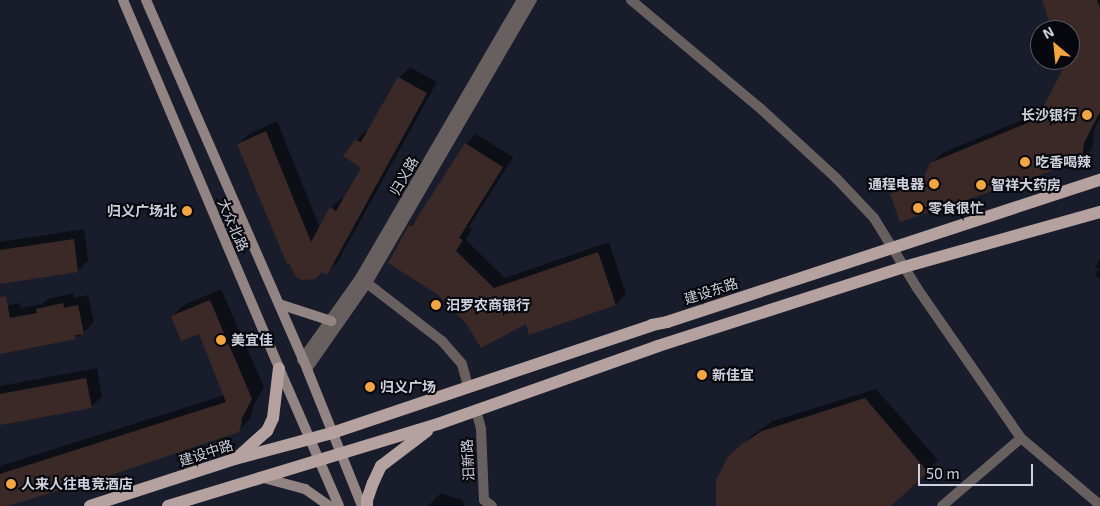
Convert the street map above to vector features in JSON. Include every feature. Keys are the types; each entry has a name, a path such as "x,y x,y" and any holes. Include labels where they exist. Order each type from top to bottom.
{"main road":[{"name":"大众北路","path":"123,0 318,460 340,506"},
{"name":"大众北路","path":"146,0 279,304 362,506"},
{"name":"建设东路","path":"332,433 893,246 1100,180"},
{"path":"168,506 195,502 259,477 438,424 658,346 904,267 1100,212"},
{"path":"279,304 331,321"},
{"path":"235,459 267,432 273,418 279,368"},
{"path":"367,506 367,500 373,483 382,466 438,424"},
{"name":"建设中路","path":"90,506 235,459 332,433"},
{"path":"259,477 306,489 329,506"}],"street":[{"name":"归义路","path":"305,365 331,321 364,281 522,0"},
{"path":"305,365 364,281 532,0"},
{"path":"631,0 761,109 836,178 874,218 893,246 904,267 1021,438 1100,505"},
{"path":"364,281 442,341 462,364 468,387"},
{"name":"汨新路","path":"476,410 481,429 488,503"},
{"path":"942,506 1021,438"},
{"path":"488,503 501,506"}],"building":[{"path":"1042,0 1097,0 1100,9 1100,112 1084,143 1082,161 900,222 890,194 922,182 930,163 1037,119 1062,70 1080,70 1080,20 1049,20"},
{"path":"398,77 427,93 327,275 322,272 315,279 302,280 296,277 289,263 287,264 237,144 266,131 311,242 330,207 336,211 361,168 343,156 355,140 361,142"},
{"path":"465,143 503,167 459,238 463,240 456,251 494,288 598,252 616,305 529,335 526,324 481,348 466,323 437,294 388,263 409,225 412,226"},
{"path":"74,239 78,272 0,284 0,250"},
{"path":"6,296 10,318 37,313 36,309 63,303 64,308 78,305 84,334 75,335 76,339 0,354 0,297"},
{"path":"210,300 252,399 241,420 239,432 114,474 7,506 0,506 0,474 226,402 199,334 181,341 171,316"},
{"path":"86,378 92,408 0,425 0,394"},
{"path":"865,398 928,472 891,506 716,506 716,480 728,457 742,444 762,431"}],"place":[{"name":"长沙银行","path":"1087,115"},
{"name":"吃香喝辣","path":"1025,162"},
{"name":"通程电器","path":"934,184"},
{"name":"智祥大药房","path":"981,185"},
{"name":"零食很忙","path":"918,208"},
{"name":"归义广场北","path":"187,211"},
{"name":"汨罗农商银行","path":"436,305"},
{"name":"美宜佳","path":"221,340"},
{"name":"新佳宜","path":"702,375"},
{"name":"归义广场","path":"370,387"},
{"name":"人来人往电竞酒店","path":"11,484"}]}
